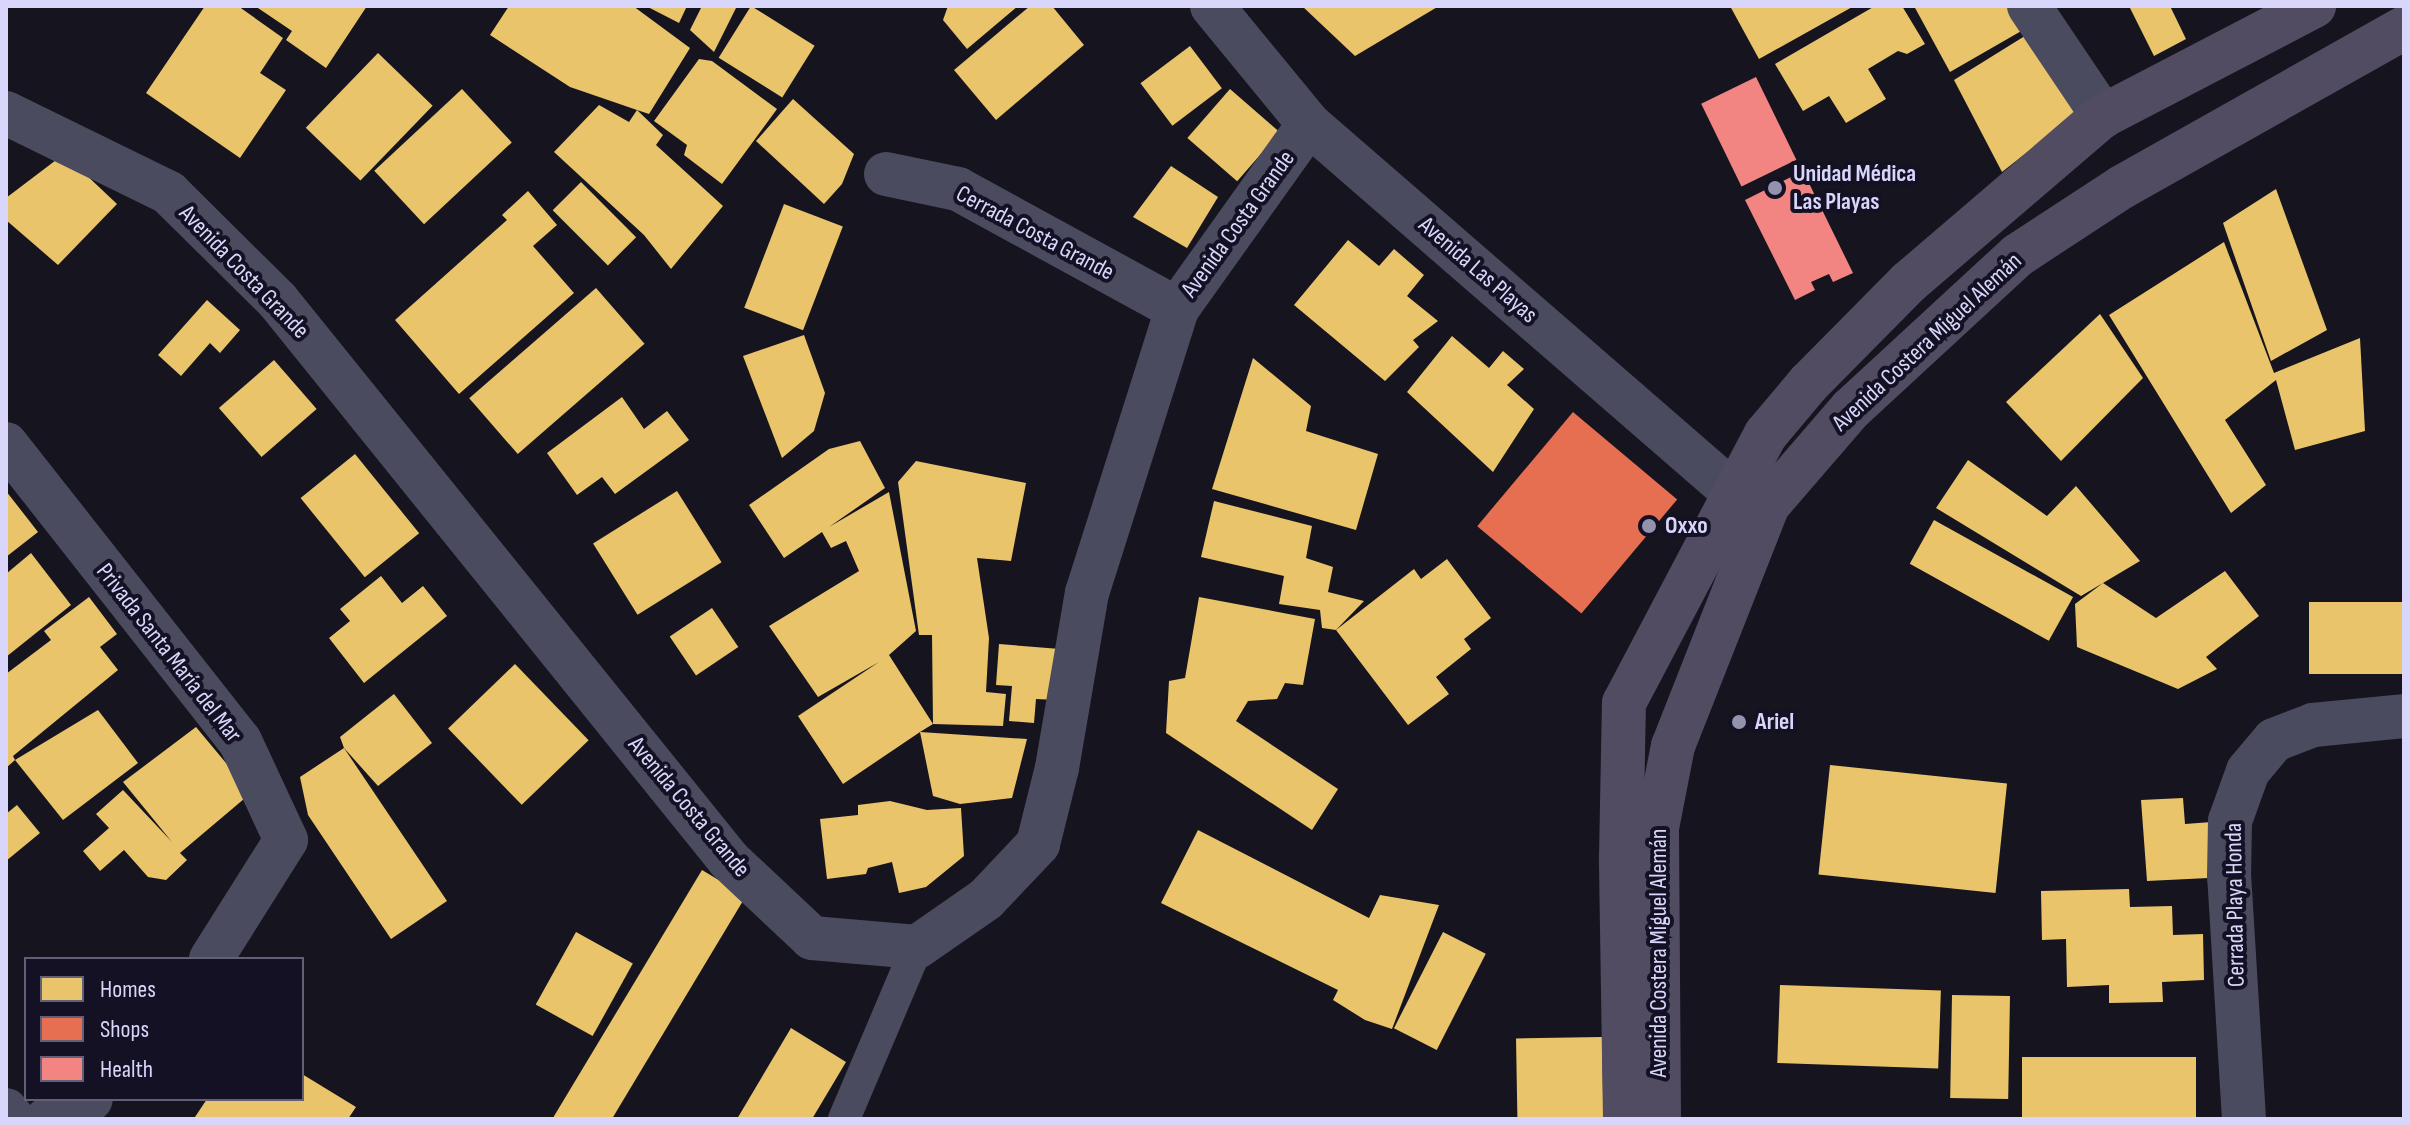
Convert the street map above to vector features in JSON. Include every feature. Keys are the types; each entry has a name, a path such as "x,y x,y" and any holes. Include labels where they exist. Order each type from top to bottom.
{"main road":[{"name":"Avenida Costera Miguel Alemán","path":"1659,1119 1657,828 1673,746 1750,498 1766,434 1809,383 1909,282 2103,116 2314,6"},
{"name":"Avenida Costera Miguel Alemán","path":"1625,1119 1621,857 1624,703 1750,498 2018,255 2122,187 2404,28"}],"street":[{"name":"Avenida Las Playas","path":"1212,6 1309,124 1750,498"},
{"path":"2029,6 2103,116"},
{"name":"Avenida Costa Grande","path":"6,113 169,193 278,301 729,860 812,938 917,947 986,899 1038,844 1057,768 1087,593 1177,309 1309,124"},
{"name":"Cerrada Costa Grande","path":"886,174 958,189 1177,309"},
{"name":"Privada Santa María del Mar","path":"6,444 240,741 286,840 212,957"},
{"name":"Cerrada Playa Honda","path":"2244,1119 2229,877 2230,821 2248,771 2274,740 2313,725 2404,716"},
{"path":"47,1119 87,1101"},
{"path":"6,1110 13,1119"}],"lane":[{"path":"844,1119 917,947"}],"building: Homes":[{"path":"205,6 238,6 283,38 260,73 286,90 240,158 146,93"},
{"path":"255,6 367,6 326,68 286,40 292,31"},
{"path":"509,6 633,6 690,48 649,114 570,87 490,35"},
{"path":"646,6 687,6 679,23"},
{"path":"702,6 737,6 714,52 690,30"},
{"path":"751,6 815,46 782,97 719,58"},
{"path":"948,6 1018,6 967,49 943,20"},
{"path":"1030,6 1052,6 1084,45 996,120 954,70"},
{"path":"1302,6 1439,6 1355,56"},
{"path":"1730,6 1854,6 1759,59"},
{"path":"1875,6 1902,6 1925,44 1907,54 1898,51 1868,69 1886,99 1846,123 1829,96 1803,111 1775,64"},
{"path":"1914,6 2010,6 2023,30 1950,72"},
{"path":"2129,6 2170,6 2186,39 2154,56"},
{"path":"2028,34 2082,109 2002,172 1954,80"},
{"path":"1190,46 1222,88 1172,126 1140,83"},
{"path":"378,53 433,106 360,181 306,128"},
{"path":"699,59 712,61 777,109 722,184 684,155 687,145 654,121"},
{"path":"462,89 512,142 424,224 374,171"},
{"path":"1230,89 1280,132 1237,181 1187,138"},
{"path":"793,99 854,154 842,184 824,204 756,141"},
{"path":"599,105 629,122 637,110 663,135 656,145 723,206 671,269 644,235 554,152"},
{"path":"64,154 117,204 58,265 6,220 6,198"},
{"path":"1171,166 1218,197 1187,248 1133,217"},
{"path":"581,182 636,237 608,265 553,210"},
{"path":"2276,189 2327,330 2271,361 2223,223"},
{"path":"528,191 557,225 533,246 574,293 459,394 395,320 507,220 502,215"},
{"path":"784,204 843,227 803,330 744,308"},
{"path":"1348,240 1379,266 1394,249 1424,275 1407,296 1438,321 1413,340 1419,347 1385,381 1294,305"},
{"path":"2224,242 2274,373 2360,338 2365,431 2295,450 2276,380 2225,420 2266,485 2231,513 2109,315"},
{"path":"596,288 645,344 518,454 469,398"},
{"path":"207,300 240,330 220,353 210,343 181,376 158,355"},
{"path":"2100,314 2143,378 2061,461 2006,402"},
{"path":"804,335 825,393 814,431 782,458 743,356"},
{"path":"1452,336 1489,368 1503,351 1524,369 1507,385 1534,409 1493,472 1407,392"},
{"path":"1253,358 1311,406 1306,431 1378,454 1356,530 1212,489"},
{"path":"274,360 317,409 262,457 219,408"},
{"path":"622,397 644,429 667,411 689,440 615,494 602,477 577,495 547,453"},
{"path":"860,441 885,488 829,527 889,492 916,631 889,655 933,724 843,784 798,716 879,662 818,697 769,626 859,571 846,541 831,548 822,532 784,558 749,505 829,449"},
{"path":"355,454 419,533 365,577 301,498"},
{"path":"1968,460 2047,516 2076,486 2140,561 2081,596 1936,508"},
{"path":"916,461 1026,483 1011,561 977,558 989,638 986,692 1006,694 1003,726 933,724 932,635 919,635 898,482"},
{"path":"6,491 38,532 6,557"},
{"path":"677,491 722,562 638,615 593,543"},
{"path":"1214,501 1312,526 1306,558 1333,567 1328,592 1364,601 1336,630 1322,628 1320,610 1279,604 1284,576 1201,557"},
{"path":"1934,520 2073,597 2049,641 1910,564"},
{"path":"31,553 71,605 6,657 6,574"},
{"path":"1447,559 1491,618 1464,639 1471,649 1436,677 1449,694 1408,725 1336,630 1414,569 1421,579"},
{"path":"2225,571 2259,616 2206,657 2217,669 2178,689 2077,647 2075,604 2103,583 2156,618"},
{"path":"381,576 402,603 423,586 447,616 364,683 329,638 350,621 340,609"},
{"path":"89,597 117,634 100,647 118,670 13,756 15,760 6,768 6,674 51,640 44,631"},
{"path":"1199,597 1315,619 1303,685 1285,683 1277,699 1248,701 1236,721 1338,789 1312,830 1166,733 1169,681 1185,678"},
{"path":"2309,602 2404,602 2404,674 2309,674"},
{"path":"712,608 738,647 696,675 670,637"},
{"path":"999,644 1060,649 1057,700 1036,699 1034,723 1009,721 1012,686 996,685"},
{"path":"515,664 589,740 522,805 448,729"},
{"path":"394,694 432,743 378,786 344,748 340,737"},
{"path":"98,710 138,763 63,820 15,760"},
{"path":"196,727 251,793 180,853 187,860 166,880 148,877 124,850 100,871 83,851 109,828 96,814 123,790 172,842 123,782"},
{"path":"920,732 1027,739 1012,798 960,804 933,796"},
{"path":"344,748 447,901 391,939 308,815 300,777"},
{"path":"1830,765 2007,784 1996,893 1819,874"},
{"path":"2183,798 2185,824 2225,821 2229,877 2147,881 2141,800"},
{"path":"890,801 927,810 961,808 964,856 926,887 899,893 892,862 868,868 866,874 827,879 820,819 858,815 858,805"},
{"path":"17,805 40,833 6,861 6,814"},
{"path":"1198,830 1369,918 1380,895 1439,905 1392,1029 1365,1020 1333,1000 1338,990 1161,903"},
{"path":"702,870 746,896 612,1119 554,1117"},
{"path":"2129,889 2130,907 2172,906 2173,935 2203,934 2204,980 2162,982 2163,1002 2109,1003 2109,985 2067,987 2066,939 2042,940 2041,891"},
{"path":"576,932 633,964 593,1036 536,1005"},
{"path":"1443,932 1486,954 1437,1050 1394,1028"},
{"path":"1780,985 1941,991 1938,1069 1777,1063"},
{"path":"1952,995 2010,996 2008,1099 1950,1098"},
{"path":"791,1028 846,1062 812,1119 737,1119"},
{"path":"1602,1037 1603,1119 1517,1119 1516,1039"},
{"path":"2022,1057 2196,1057 2196,1119 2022,1119"},
{"path":"304,1075 356,1107 348,1119 195,1117 206,1101 304,1101"}],"building: Shops":[{"path":"1573,412 1677,499 1581,614 1477,526"}],"building: Health":[{"path":"1756,77 1796,160 1742,186 1701,104"},
{"path":"1803,171 1853,273 1833,282 1829,274 1811,282 1815,290 1795,300 1745,200"}],"place":[{"name":"Unidad Médica Las Playas","path":"1775,188"},
{"name":"Oxxo","path":"1649,526"},
{"name":"Ariel","path":"1739,722"}]}
